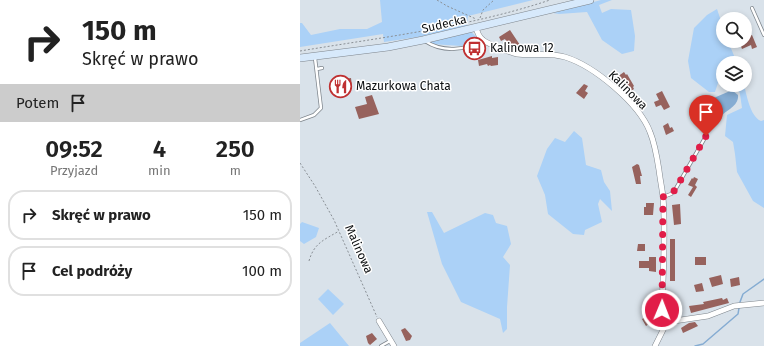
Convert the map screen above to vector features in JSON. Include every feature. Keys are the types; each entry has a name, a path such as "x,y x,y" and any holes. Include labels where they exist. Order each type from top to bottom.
{"main road":[{"name":"Sudecka","path":"300,58 388,47 423,40 590,0"}],"street":[{"path":"476,28 484,41"},
{"name":"Kalinowa","path":"484,41 516,54 548,53 565,57 579,63 603,77 633,106 646,122 657,156 663,197 662,310 665,326"},
{"path":"655,346 665,326 680,319 708,316 734,306 764,303"},
{"path":"379,321 394,346"}],"lane":[{"path":"752,8 764,35"},
{"path":"423,40 436,47 461,49 468,48 484,41"},
{"path":"300,120 314,115 321,108 315,56"},
{"path":"317,69 322,68"},
{"path":"663,197 671,194 675,190 706,136"},
{"path":"381,346 390,341"}],"path":[{"path":"438,0 476,20"},
{"path":"480,19 483,10 494,0"},
{"path":"300,51 423,31 476,20 550,0"},
{"name":"Malinowa","path":"300,163 315,186 340,231 379,321"},
{"path":"309,261 316,246 340,231"}],"shaded area":[{"path":"380,0 533,0 468,16 467,26 418,37 384,42 383,34 300,47 300,23 302,23 311,35 340,29 367,29 382,22"},
{"path":"601,0 612,0 599,5 602,13 611,9 631,10 635,36 634,51 622,54 602,40 587,12 553,13"},
{"path":"717,9 716,48 731,48 734,56 716,56 715,92 709,92 691,78 688,61 694,28 707,15"},
{"path":"471,32 477,38 476,42 462,46 431,44 431,41"},
{"path":"728,92 734,92 738,95 737,102 722,115 719,114 712,106 712,100"},
{"path":"739,92 746,92 754,115 761,121 764,120 764,208 753,201 737,172 733,142 725,136 727,115 742,108"},
{"path":"574,131 582,138 586,165 601,170 604,182 610,191 612,211 600,199 598,204 602,222 585,230 584,235 573,234 548,214 545,195 537,176 547,149 555,138 565,142"},
{"path":"427,212 432,212 444,233 485,213 493,215 496,223 507,226 511,244 503,257 510,265 507,329 503,333 500,319 461,302 442,264"},
{"path":"302,222 319,228 316,237 304,244 300,241 300,224"},
{"path":"328,289 344,304 333,315 318,299"},
{"path":"330,323 349,346 300,346 300,343"}],"building":[{"path":"510,30 520,45 515,48 509,47 505,39 501,41 499,37"},
{"path":"752,35 757,47 752,48"},
{"path":"492,56 492,58 498,57 498,65 488,66 487,64 479,66 478,60"},
{"path":"624,72 626,75 627,74 634,86 634,89 631,91 630,89 628,90 622,81 620,82 617,77"},
{"name":"Mazurkowa Chata","path":"351,78 352,86 344,87 345,93 335,94 335,89 333,89 331,81"},
{"path":"584,84 588,86 585,91 588,93 584,99 576,93"},
{"path":"662,91 670,107 664,110 661,105 656,107 654,102 659,100 656,94"},
{"path":"372,95 379,114 359,119 355,107 367,104 365,97"},
{"path":"668,123 670,128 672,127 674,131 666,135 663,126"},
{"path":"637,164 639,165 642,176 640,176 641,184 636,184 632,167"},
{"path":"694,177 698,179 695,185 697,187 691,197 688,195 693,187 688,185"},
{"path":"646,203 654,203 653,215 644,215 644,207 646,207"},
{"path":"680,204 681,224 674,225 672,205"},
{"path":"670,239 675,239 675,281 670,281"},
{"path":"638,244 645,244 645,251 637,251"},
{"path":"649,257 656,257 656,272 649,271 649,268 639,268 639,261 649,261"},
{"path":"695,257 706,257 706,265 695,265"},
{"path":"721,275 723,284 712,287 709,278"},
{"path":"739,277 740,285 731,287 730,279"},
{"path":"702,283 704,291 696,292 694,285"},
{"path":"722,298 723,300 727,298 729,303 691,313 689,306 704,304 703,302"},
{"path":"652,313 656,319 646,326 642,319"},
{"path":"695,322 698,326 683,333 681,328 689,323"},
{"path":"405,328 412,336 410,340 406,341 401,330"},
{"path":"372,333 377,339 370,345 366,336"}],"waterway":[{"path":"740,302 743,294 764,279"},
{"path":"695,346 703,344 738,314 739,308"}],"place":[{"name":"Kalinowa 12","path":"475,48"},
{"name":"Mazurkowa Chata","path":"340,86"}],"route":[{"path":"662,310 664,234 663,197 671,194 675,190 706,136"}]}
